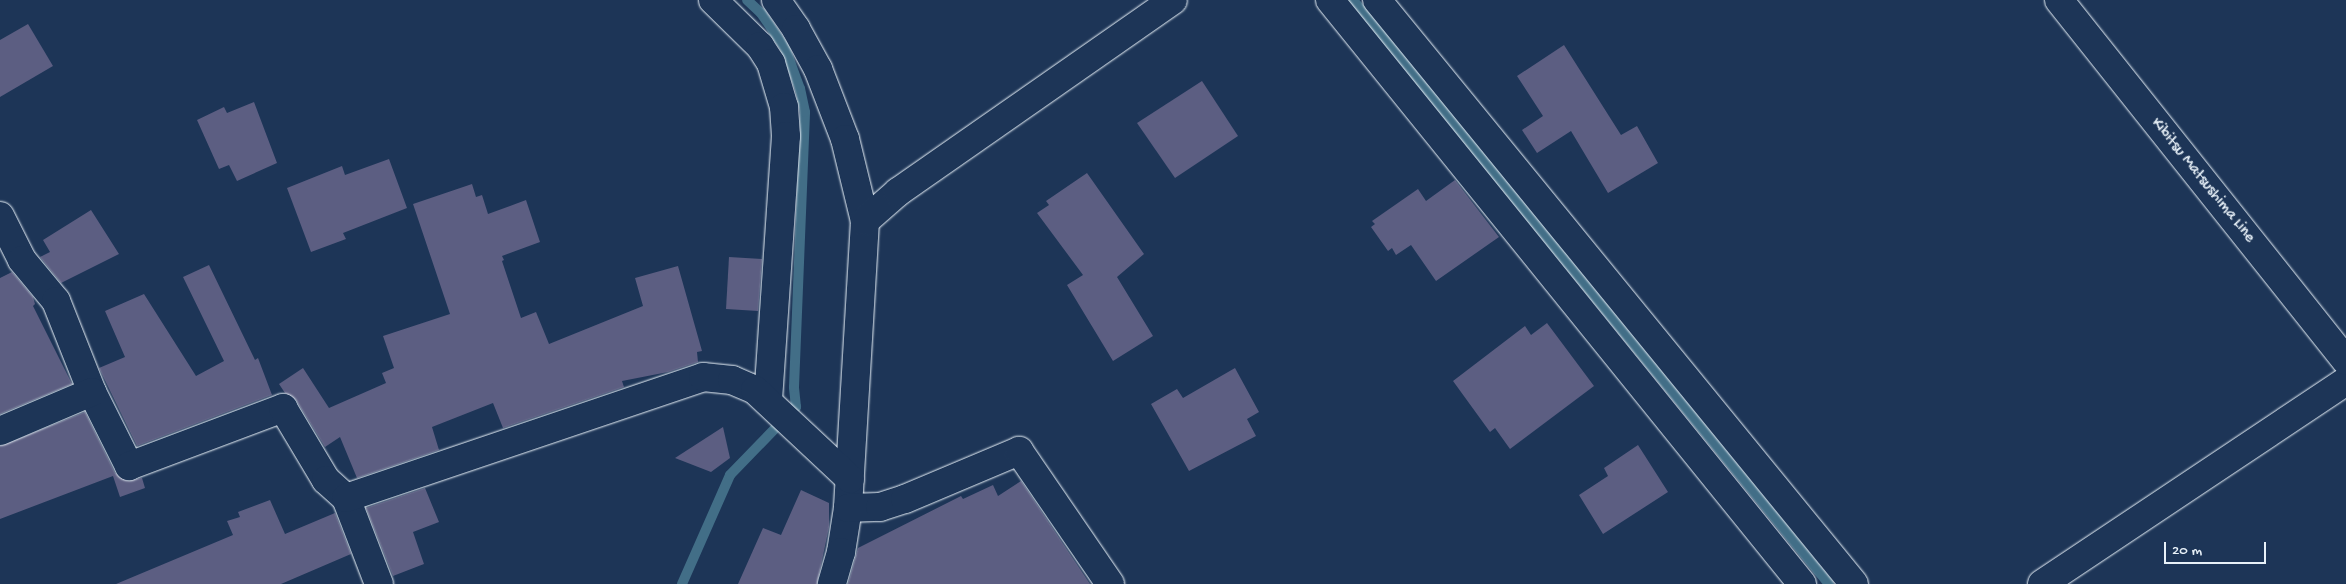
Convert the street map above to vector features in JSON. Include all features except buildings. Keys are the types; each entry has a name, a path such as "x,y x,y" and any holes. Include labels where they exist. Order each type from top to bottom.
{"street":[{"path":"713,0 760,46 771,63 784,107 786,136 770,403"},
{"path":"776,0 796,28 818,69 845,139 866,221 848,508 842,552 832,584"},
{"path":"866,221 898,192 1173,0"},
{"path":"1330,0 1802,584"},
{"path":"1377,0 1854,584"},
{"name":"Kibitsu Matsushima Line","path":"2060,0 2346,361"},
{"path":"1,219 22,260 56,301 92,392 129,466 283,408 326,480 346,498 379,584"},
{"path":"346,498 703,377 732,380 755,390 850,479"},
{"path":"2042,584 2346,381"},
{"path":"0,431 92,392"},
{"path":"848,508 880,507 905,499 1019,451 1110,584"}],"waterway":[{"path":"682,584 730,475 796,407 794,387 805,112 800,89 785,48 761,13 747,0"},
{"path":"1353,0 1829,584"}]}
